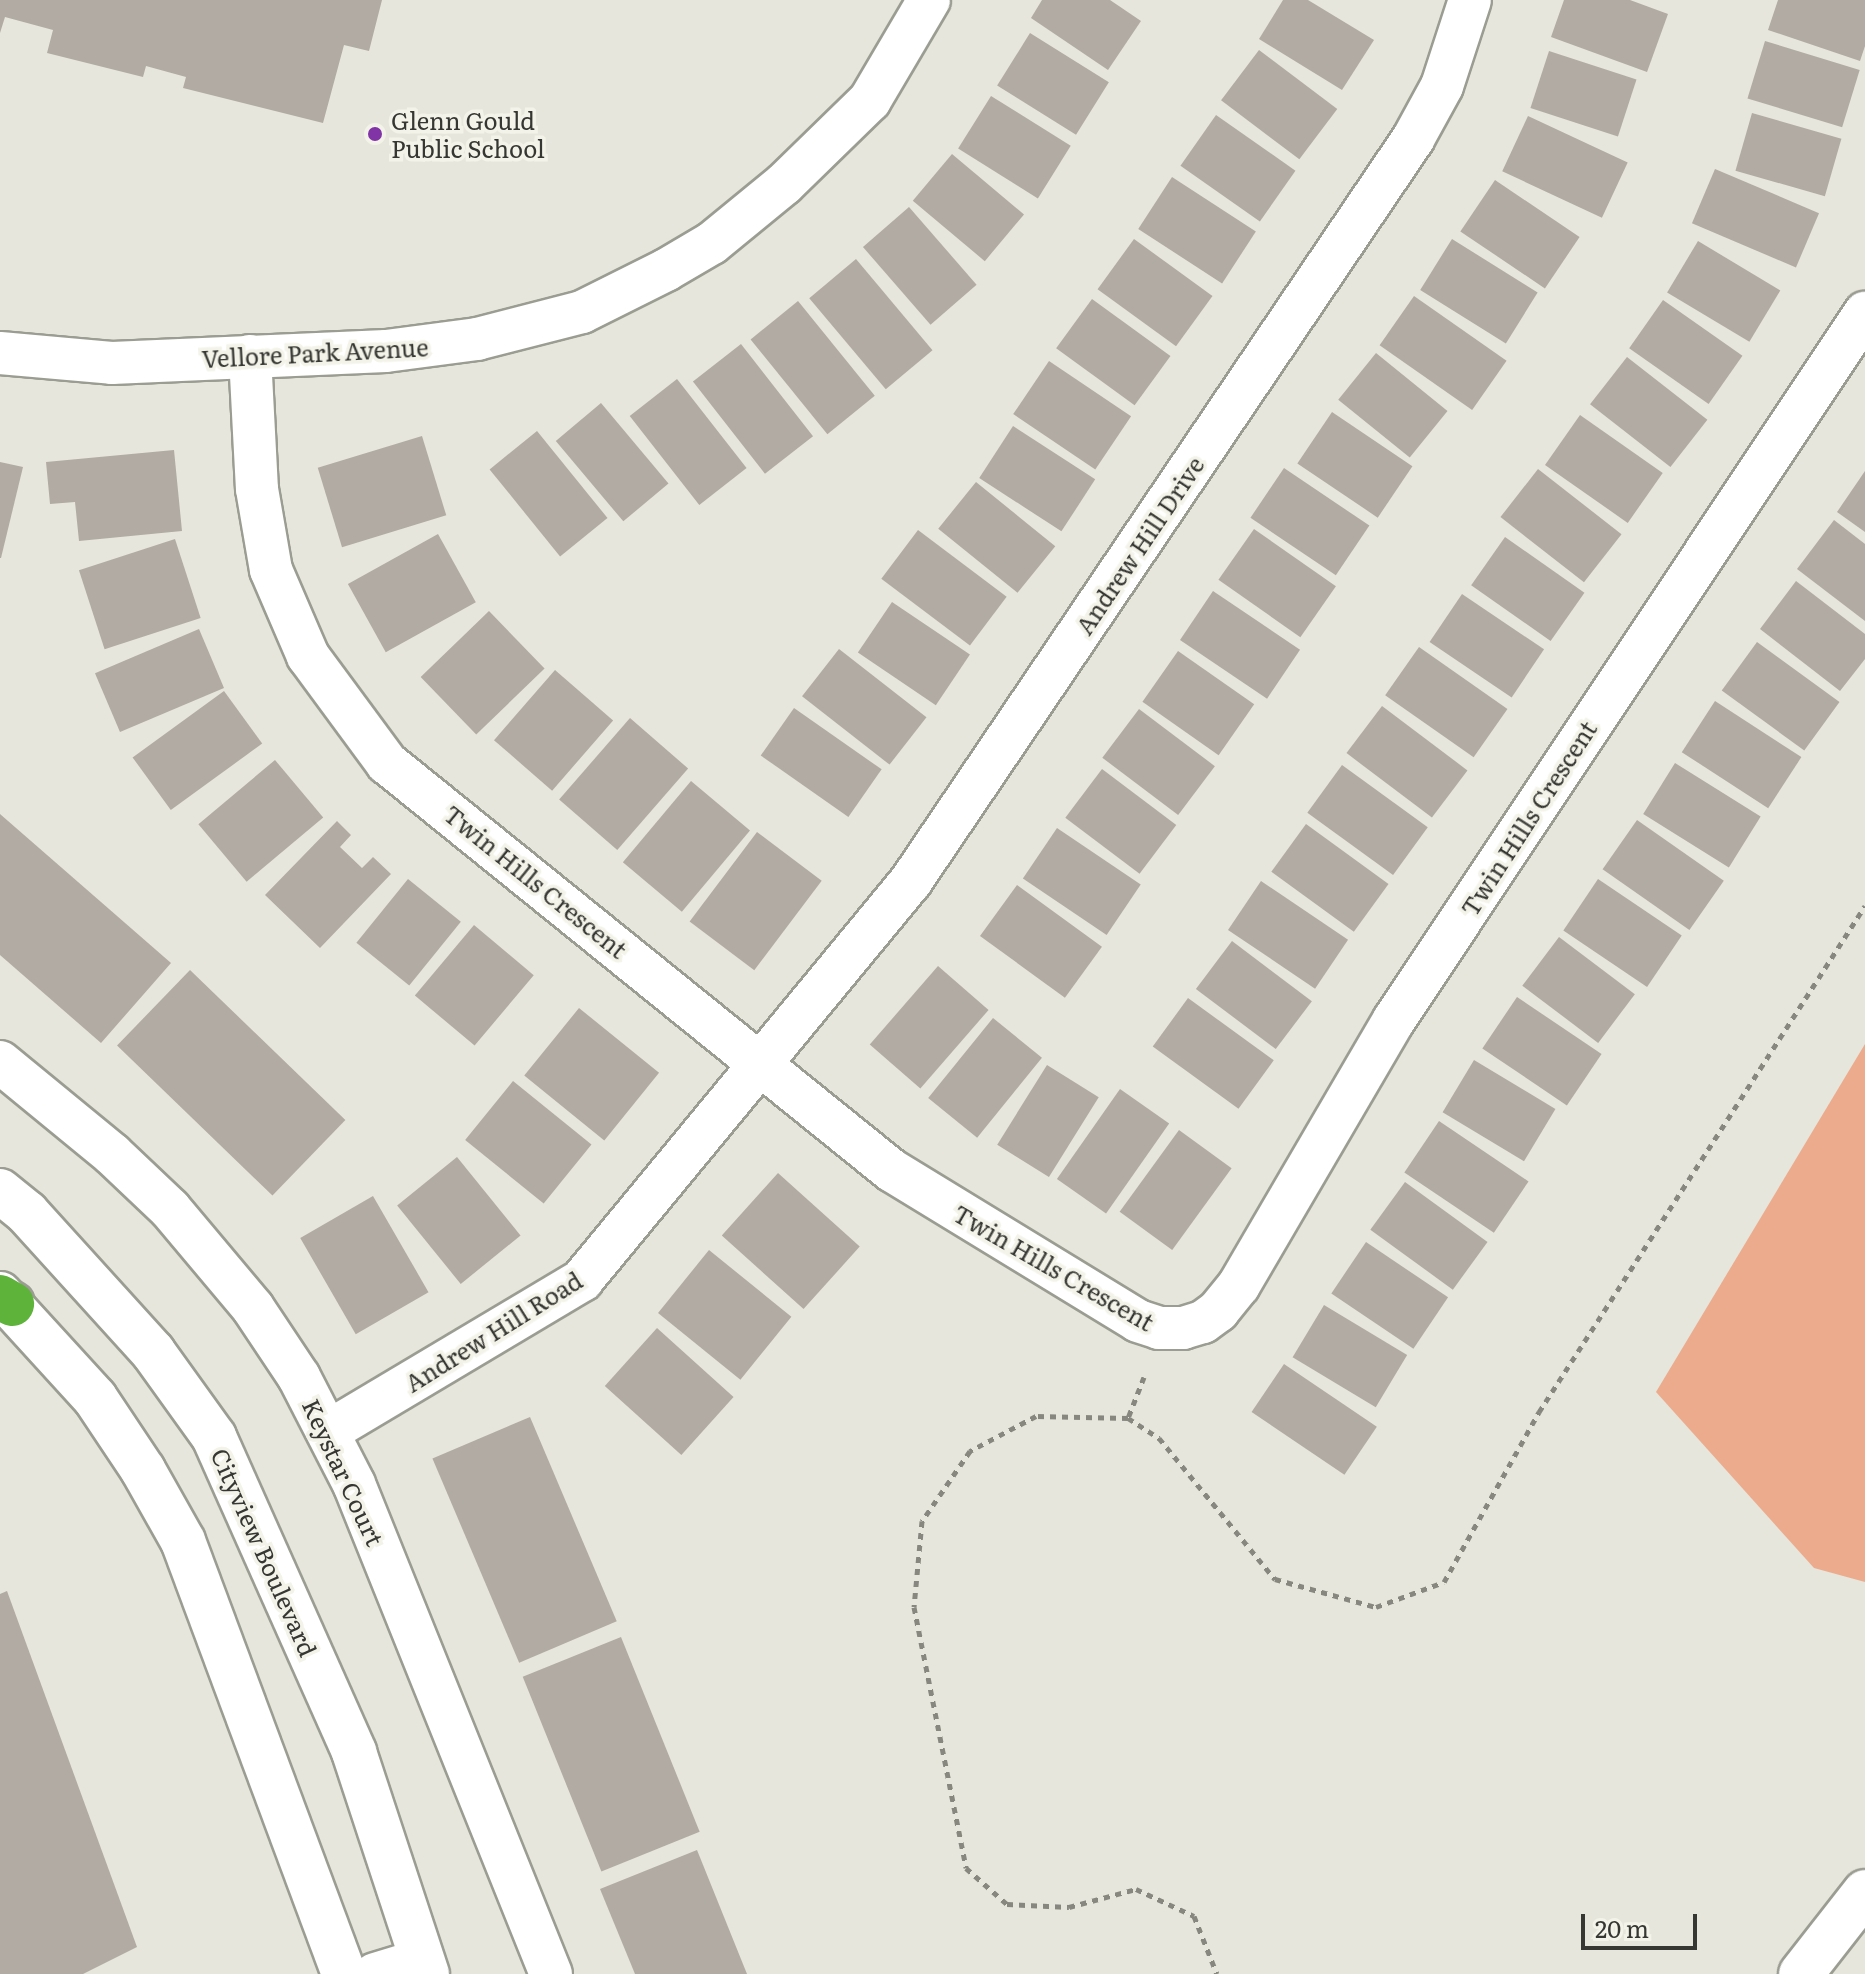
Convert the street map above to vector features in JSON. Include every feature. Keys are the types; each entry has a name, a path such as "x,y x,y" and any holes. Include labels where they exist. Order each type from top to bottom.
{"main road":[{"name":"Cityview Boulevard","path":"0,1191 27,1213 153,1352 214,1437 354,1752 424,1967"},
{"path":"4,1298 95,1398 143,1470 183,1541 344,1974"},
{"path":"1801,1974 1865,1892"}],"street":[{"name":"Vellore Park Avenue","path":"0,353 112,363 386,351 477,339 582,312 712,243 824,148 870,100 929,0"},
{"name":"Andrew Hill Drive","path":"761,1062 911,881 946,832 1413,139 1442,86 1470,0"},
{"name":"Twin Hills Crescent","path":"250,356 263,533 271,570 308,656 387,763 891,1170 1138,1321 1159,1328 1183,1328 1203,1322 1218,1311 1239,1285 1394,1020 1865,313"},
{"name":"Keystar Court","path":"0,1062 112,1154 170,1209 253,1308 299,1377 354,1484 551,1974"},
{"name":"Andrew Hill Road","path":"329,1431 582,1280 761,1062"},
{"path":"375,1974 424,1967"}],"path":[{"path":"1217,1974 1194,1916 1136,1889 1069,1907 1007,1904 966,1868 914,1607 922,1521 970,1451 1036,1416 1128,1418 1159,1438 1275,1579 1376,1607 1444,1582 1539,1412 1865,906"},
{"path":"1128,1418 1144,1377"}],"shaded area":[{"path":"1865,1044 1865,1582 1814,1568 1656,1392"}],"building":[{"path":"0,0 382,0 369,51 344,45 323,123 183,88 186,77 146,66 143,77 47,53 53,30 5,17 0,33"},
{"path":"1042,0 1110,0 1141,21 1108,70 1031,18"},
{"path":"1283,0 1308,0 1374,40 1342,90 1259,39"},
{"path":"1564,0 1630,0 1668,14 1647,72 1551,37"},
{"path":"1778,0 1865,0 1865,46 1860,61 1768,30"},
{"path":"1030,33 1109,82 1076,135 997,86"},
{"path":"1765,41 1860,70 1842,127 1747,98"},
{"path":"1259,50 1337,109 1299,159 1221,100"},
{"path":"1549,51 1636,79 1618,136 1530,108"},
{"path":"991,96 1071,146 1038,198 958,149"},
{"path":"1752,113 1841,139 1825,196 1735,171"},
{"path":"1216,115 1295,171 1260,221 1180,166"},
{"path":"1528,116 1628,162 1602,218 1502,171"},
{"path":"952,154 1024,214 985,261 913,201"},
{"path":"1715,169 1819,213 1796,267 1692,223"},
{"path":"1172,177 1256,231 1222,283 1138,229"},
{"path":"1495,180 1580,237 1545,288 1460,231"},
{"path":"909,207 977,285 931,325 863,247"},
{"path":"1134,239 1212,296 1176,346 1098,289"},
{"path":"1452,239 1538,293 1506,343 1420,290"},
{"path":"1698,241 1780,290 1749,342 1667,292"},
{"path":"856,259 932,350 886,389 809,298"},
{"path":"1414,296 1507,361 1472,410 1380,345"},
{"path":"1092,299 1170,356 1135,405 1056,348"},
{"path":"1663,300 1742,356 1709,404 1629,348"},
{"path":"798,301 875,396 827,434 751,339"},
{"path":"741,344 813,436 765,474 693,382"},
{"path":"1376,353 1447,411 1410,458 1338,400"},
{"path":"1627,357 1707,420 1670,467 1590,404"},
{"path":"1049,361 1131,416 1095,469 1013,414"},
{"path":"677,379 747,468 699,505 630,416"},
{"path":"601,403 668,483 623,521 556,441"},
{"path":"1332,412 1412,466 1378,518 1297,463"},
{"path":"1580,415 1663,473 1628,523 1545,465"},
{"path":"1013,426 1095,479 1061,531 979,478"},
{"path":"537,431 607,518 560,556 490,469"},
{"path":"422,436 446,515 342,547 318,468"},
{"path":"174,450 182,531 79,541 75,502 50,504 46,462"},
{"path":"0,462 23,467 1,558 0,558"},
{"path":"1284,468 1369,526 1336,575 1250,518"},
{"path":"1538,469 1622,534 1584,582 1500,517"},
{"path":"1865,471 1865,532 1837,512"},
{"path":"976,482 1055,546 1018,593 938,529"},
{"path":"1834,520 1865,544 1865,621 1797,569"},
{"path":"1254,529 1336,586 1300,637 1218,580"},
{"path":"918,530 1007,597 970,646 881,579"},
{"path":"438,534 476,602 386,652 348,584"},
{"path":"1505,537 1584,593 1551,641 1471,585"},
{"path":"175,539 201,618 105,649 79,570"},
{"path":"1796,581 1865,634 1865,659 1840,691 1760,629"},
{"path":"1213,591 1300,650 1267,699 1180,640"},
{"path":"1462,594 1544,649 1512,697 1430,642"},
{"path":"892,602 970,655 936,705 858,653"},
{"path":"489,611 545,669 476,735 421,677"},
{"path":"199,629 224,688 120,732 95,673"},
{"path":"1757,642 1840,702 1804,750 1722,691"},
{"path":"1419,647 1507,709 1474,757 1385,695"},
{"path":"839,649 926,717 890,765 802,696"},
{"path":"1178,651 1254,704 1219,755 1142,702"},
{"path":"555,670 613,721 552,791 494,740"},
{"path":"224,691 262,744 171,810 133,757"},
{"path":"1715,701 1801,757 1768,808 1682,752"},
{"path":"1382,706 1467,770 1432,818 1346,753"},
{"path":"794,708 882,769 848,817 761,756"},
{"path":"1139,709 1215,766 1178,815 1102,758"},
{"path":"630,718 688,769 617,850 559,800"},
{"path":"275,760 323,817 247,882 198,824"},
{"path":"1675,763 1761,817 1729,867 1643,814"},
{"path":"1342,765 1428,827 1393,875 1307,813"},
{"path":"1102,769 1176,825 1140,874 1065,818"},
{"path":"691,781 750,830 682,912 623,862"},
{"path":"0,814 171,963 101,1043 0,955"},
{"path":"1637,820 1724,881 1689,930 1603,869"},
{"path":"337,821 351,835 340,847 362,868 373,857 391,874 320,948 265,895"},
{"path":"1306,824 1389,884 1354,932 1271,872"},
{"path":"1057,828 1141,884 1107,935 1023,879"},
{"path":"757,832 822,881 754,970 690,921"},
{"path":"408,879 461,922 409,986 356,943"},
{"path":"1598,879 1682,935 1647,987 1563,930"},
{"path":"1261,881 1348,940 1315,989 1228,930"},
{"path":"1017,885 1102,947 1065,998 980,936"},
{"path":"474,925 534,975 475,1046 415,995"},
{"path":"1559,937 1635,994 1598,1043 1522,986"},
{"path":"1232,941 1312,1001 1276,1049 1196,989"},
{"path":"938,966 989,1010 920,1088 870,1044"},
{"path":"190,970 345,1120 272,1196 117,1046"},
{"path":"1517,997 1602,1054 1567,1105 1482,1048"},
{"path":"1188,998 1274,1060 1238,1109 1153,1047"},
{"path":"579,1008 659,1073 604,1140 524,1076"},
{"path":"993,1018 1042,1058 977,1138 928,1098"},
{"path":"1474,1060 1555,1109 1524,1161 1443,1112"},
{"path":"1047,1065 1099,1097 1049,1177 997,1145"},
{"path":"513,1081 591,1145 544,1204 465,1140"},
{"path":"1120,1089 1169,1123 1106,1214 1057,1179"},
{"path":"1439,1121 1529,1181 1494,1233 1404,1172"},
{"path":"1179,1130 1232,1168 1172,1250 1120,1212"},
{"path":"457,1157 521,1235 461,1284 397,1205"},
{"path":"778,1173 860,1247 804,1309 722,1235"},
{"path":"1405,1182 1488,1242 1453,1290 1370,1230"},
{"path":"373,1196 428,1292 356,1334 300,1238"},
{"path":"1366,1242 1448,1297 1413,1349 1331,1293"},
{"path":"709,1250 791,1317 740,1380 658,1313"},
{"path":"1324,1305 1407,1355 1376,1407 1293,1357"},
{"path":"657,1328 734,1397 681,1455 605,1386"},
{"path":"1284,1364 1377,1427 1344,1475 1252,1412"},
{"path":"530,1417 617,1621 519,1663 432,1458"},
{"path":"7,1591 137,1947 83,1974 0,1974 0,1594"},
{"path":"621,1637 700,1832 601,1871 523,1677"},
{"path":"697,1850 747,1974 635,1974 600,1889"}],"place":[{"name":"Glenn Gould Public School","path":"375,134"}]}
